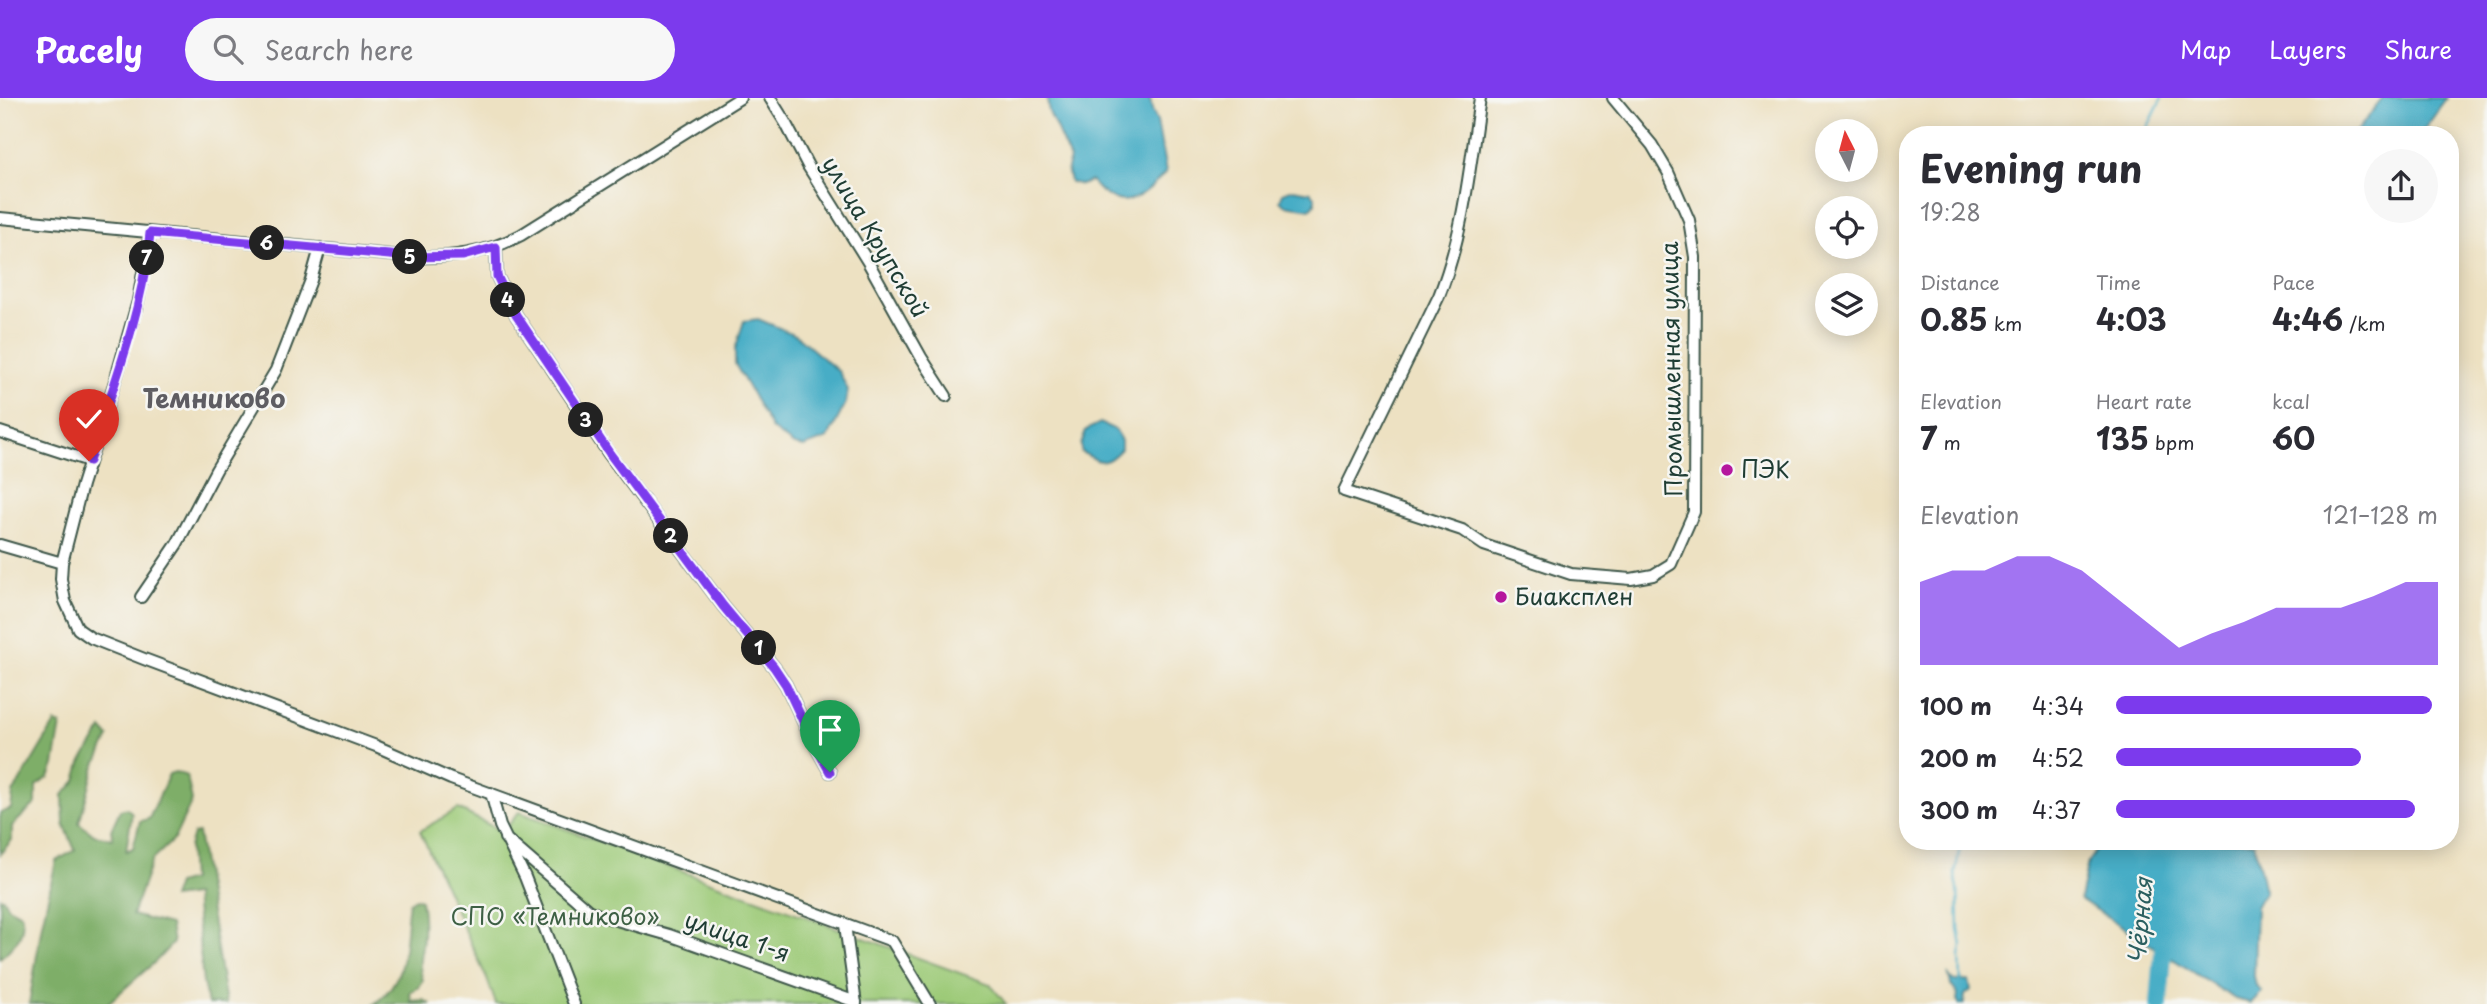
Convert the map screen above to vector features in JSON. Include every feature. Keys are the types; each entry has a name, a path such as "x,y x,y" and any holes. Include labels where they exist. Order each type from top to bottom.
{"street":[{"path":"0,218 436,258 463,256 496,247 576,202 740,98"},
{"name":"улица Крупской","path":"770,98 808,166 869,262 921,357 947,396"},
{"name":"Промышленная улица","path":"1480,98 1458,237 1450,268 1344,491 1462,530 1484,545 1571,574 1620,580 1653,575 1671,564 1694,512 1697,292 1692,231 1678,192 1652,145 1613,98"},
{"path":"150,233 138,301 89,461 62,563 61,579 65,601 73,623 83,634 376,746 441,775 892,941 930,1004"},
{"path":"496,247 497,276 516,315 610,454 723,606 774,667 786,685 830,772"},
{"path":"142,597 177,544 216,470 276,370 311,280 320,248"},
{"path":"0,432 89,461"},
{"path":"0,545 62,563"},
{"path":"491,793 499,826 525,877 574,1004"},
{"name":"улица 1-я","path":"505,838 588,910 669,935 856,1003"},
{"path":"845,925 856,1003"}],"green space":[{"path":"55,723 61,725 54,765 49,777 36,786 36,803 12,826 12,840 0,854 0,813 11,809 13,793"},
{"path":"102,729 109,737 95,766 79,823 94,835 113,839 111,830 120,810 127,808 132,813 126,851 133,848 140,821 149,819 169,774 175,772 187,776 192,801 174,839 152,860 132,915 170,925 173,943 107,1004 29,1004 56,861 75,850 64,824 63,795 76,781 81,763"},
{"name":"СПО «Темниково»","path":"458,809 503,832 519,812 990,984 1006,1004 496,1004 420,831"},
{"path":"198,833 226,1004 208,1004 203,983 195,895 172,898 177,884 191,880 189,847 193,834"},
{"path":"0,897 8,907 21,914 22,928 18,939 0,958"},
{"path":"415,898 421,900 423,911 420,971 423,980 419,987 410,992 411,1001 423,1000 431,1004 374,1004 386,994 399,971 403,959 409,902"}],"water":[{"path":"1047,98 1150,98 1166,172 1139,196 1121,201 1102,192 1091,181 1081,185 1070,182 1067,168 1070,159 1049,112"},
{"path":"2383,98 2447,98 2427,126 2361,126"},
{"path":"1293,189 1311,192 1315,197 1315,204 1310,209 1285,205 1280,200 1283,193"},
{"path":"758,319 796,335 839,372 848,390 846,403 828,438 804,447 794,445 772,429 735,364 735,350 744,321"},
{"path":"1100,423 1116,430 1121,441 1121,449 1106,461 1094,459 1081,452 1086,430"},
{"path":"2096,850 2256,850 2265,891 2256,907 2254,976 2256,986 2262,992 2251,1003 2235,999 2080,899 2088,862"},
{"path":"1949,976 1954,981 1969,980 1971,990 1965,995 1964,1004 1959,1004"}],"waterway":[{"path":"2148,126 2162,98"},
{"path":"1960,850 1955,874 1962,946 1961,983"},
{"name":"Чёрная","path":"2159,1004 2165,929"}],"place":[{"name":"ПЭК","path":"1727,470"},
{"name":"Биаксплен","path":"1501,597"}],"district":[{"name":"Темниково","path":"214,399"}],"route":[{"path":"89,461 138,301 150,233 411,257 463,256 496,247 497,276 516,315 610,454 723,606 774,667 786,685 830,772"}]}
